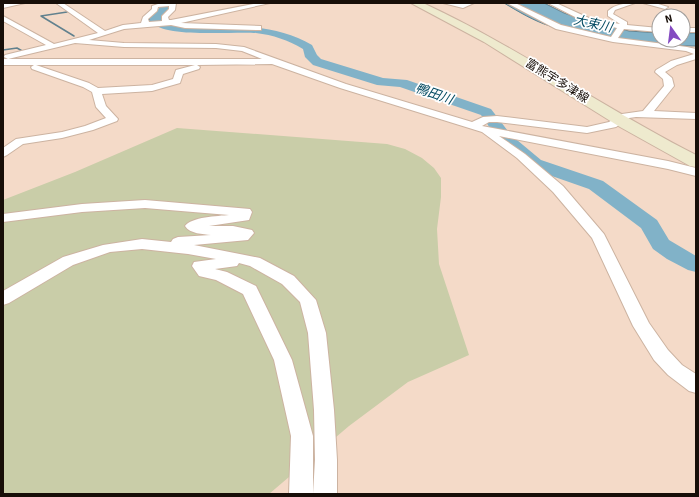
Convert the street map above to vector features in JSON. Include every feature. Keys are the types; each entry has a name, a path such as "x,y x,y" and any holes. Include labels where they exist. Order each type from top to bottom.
{"main road":[{"name":"富熊宇多津線","path":"422,4 478,33 620,121 696,162"}],"street":[{"path":"3,6 22,3"},
{"path":"59,3 104,34"},
{"path":"145,25 145,18 155,10 154,6 173,3 172,10 165,16 165,21 168,23 185,26 258,28"},
{"path":"3,58 104,34 123,27 168,23 267,3"},
{"path":"446,3 463,6 471,3"},
{"path":"510,3 559,27 613,40 651,44"},
{"path":"551,3 580,17 621,28 651,30"},
{"path":"613,40 624,24 610,15 610,12 613,9 632,3"},
{"path":"646,3 665,7"},
{"path":"3,18 53,46"},
{"path":"145,25 155,29 172,32 234,32"},
{"path":"76,41 124,46 234,47 244,49 275,62 343,86 487,125 509,134 668,165 696,172"},
{"path":"673,48 696,52"},
{"path":"647,113 669,86 667,78 659,72 674,63 696,56"},
{"path":"3,62 275,62"},
{"path":"22,63 73,80 96,91 152,88 177,81 179,72 209,63"},
{"path":"3,153 20,141 62,135 89,128 113,119 101,107 96,91"},
{"path":"487,125 587,130 612,125 626,116 647,113 696,116"},
{"path":"487,125 498,138 558,189 598,237 642,326 661,355 675,370 696,385"},
{"path":"3,218 82,208 145,204 245,212 244,217 200,223 192,226 204,231 238,230 247,233 243,237 142,244 108,248 68,261 3,299"},
{"path":"142,244 188,249 255,262 288,280 308,300 317,333 324,410 326,460 325,494"},
{"path":"249,260 200,266 205,272 221,276 250,290 283,360 288,372 302,436 301,494"}],"green space":[{"path":"177,128 387,144 405,149 422,158 434,168 441,178 441,197 437,229 439,264 469,355 408,382 349,426 269,494 3,494 3,200 75,172"}],"water":[{"path":"156,3 166,3 168,8 166,14 163,21 148,22 151,15 160,10 161,7"},
{"name":"大束川","path":"504,3 544,3 583,20 629,31 651,32 651,44 622,41 568,31 538,22"},
{"path":"691,33 696,33 696,46 691,46"}],"waterway":[{"name":"鴨田川","path":"161,3 165,7 155,21 160,24 172,28 243,29 283,35 308,47 311,57 317,62 382,82 402,83 486,112 505,138 535,164 596,185 650,224 661,244 675,254 696,265"},
{"path":"67,12 41,16 74,36"},
{"path":"3,50 17,48 24,52"}]}
